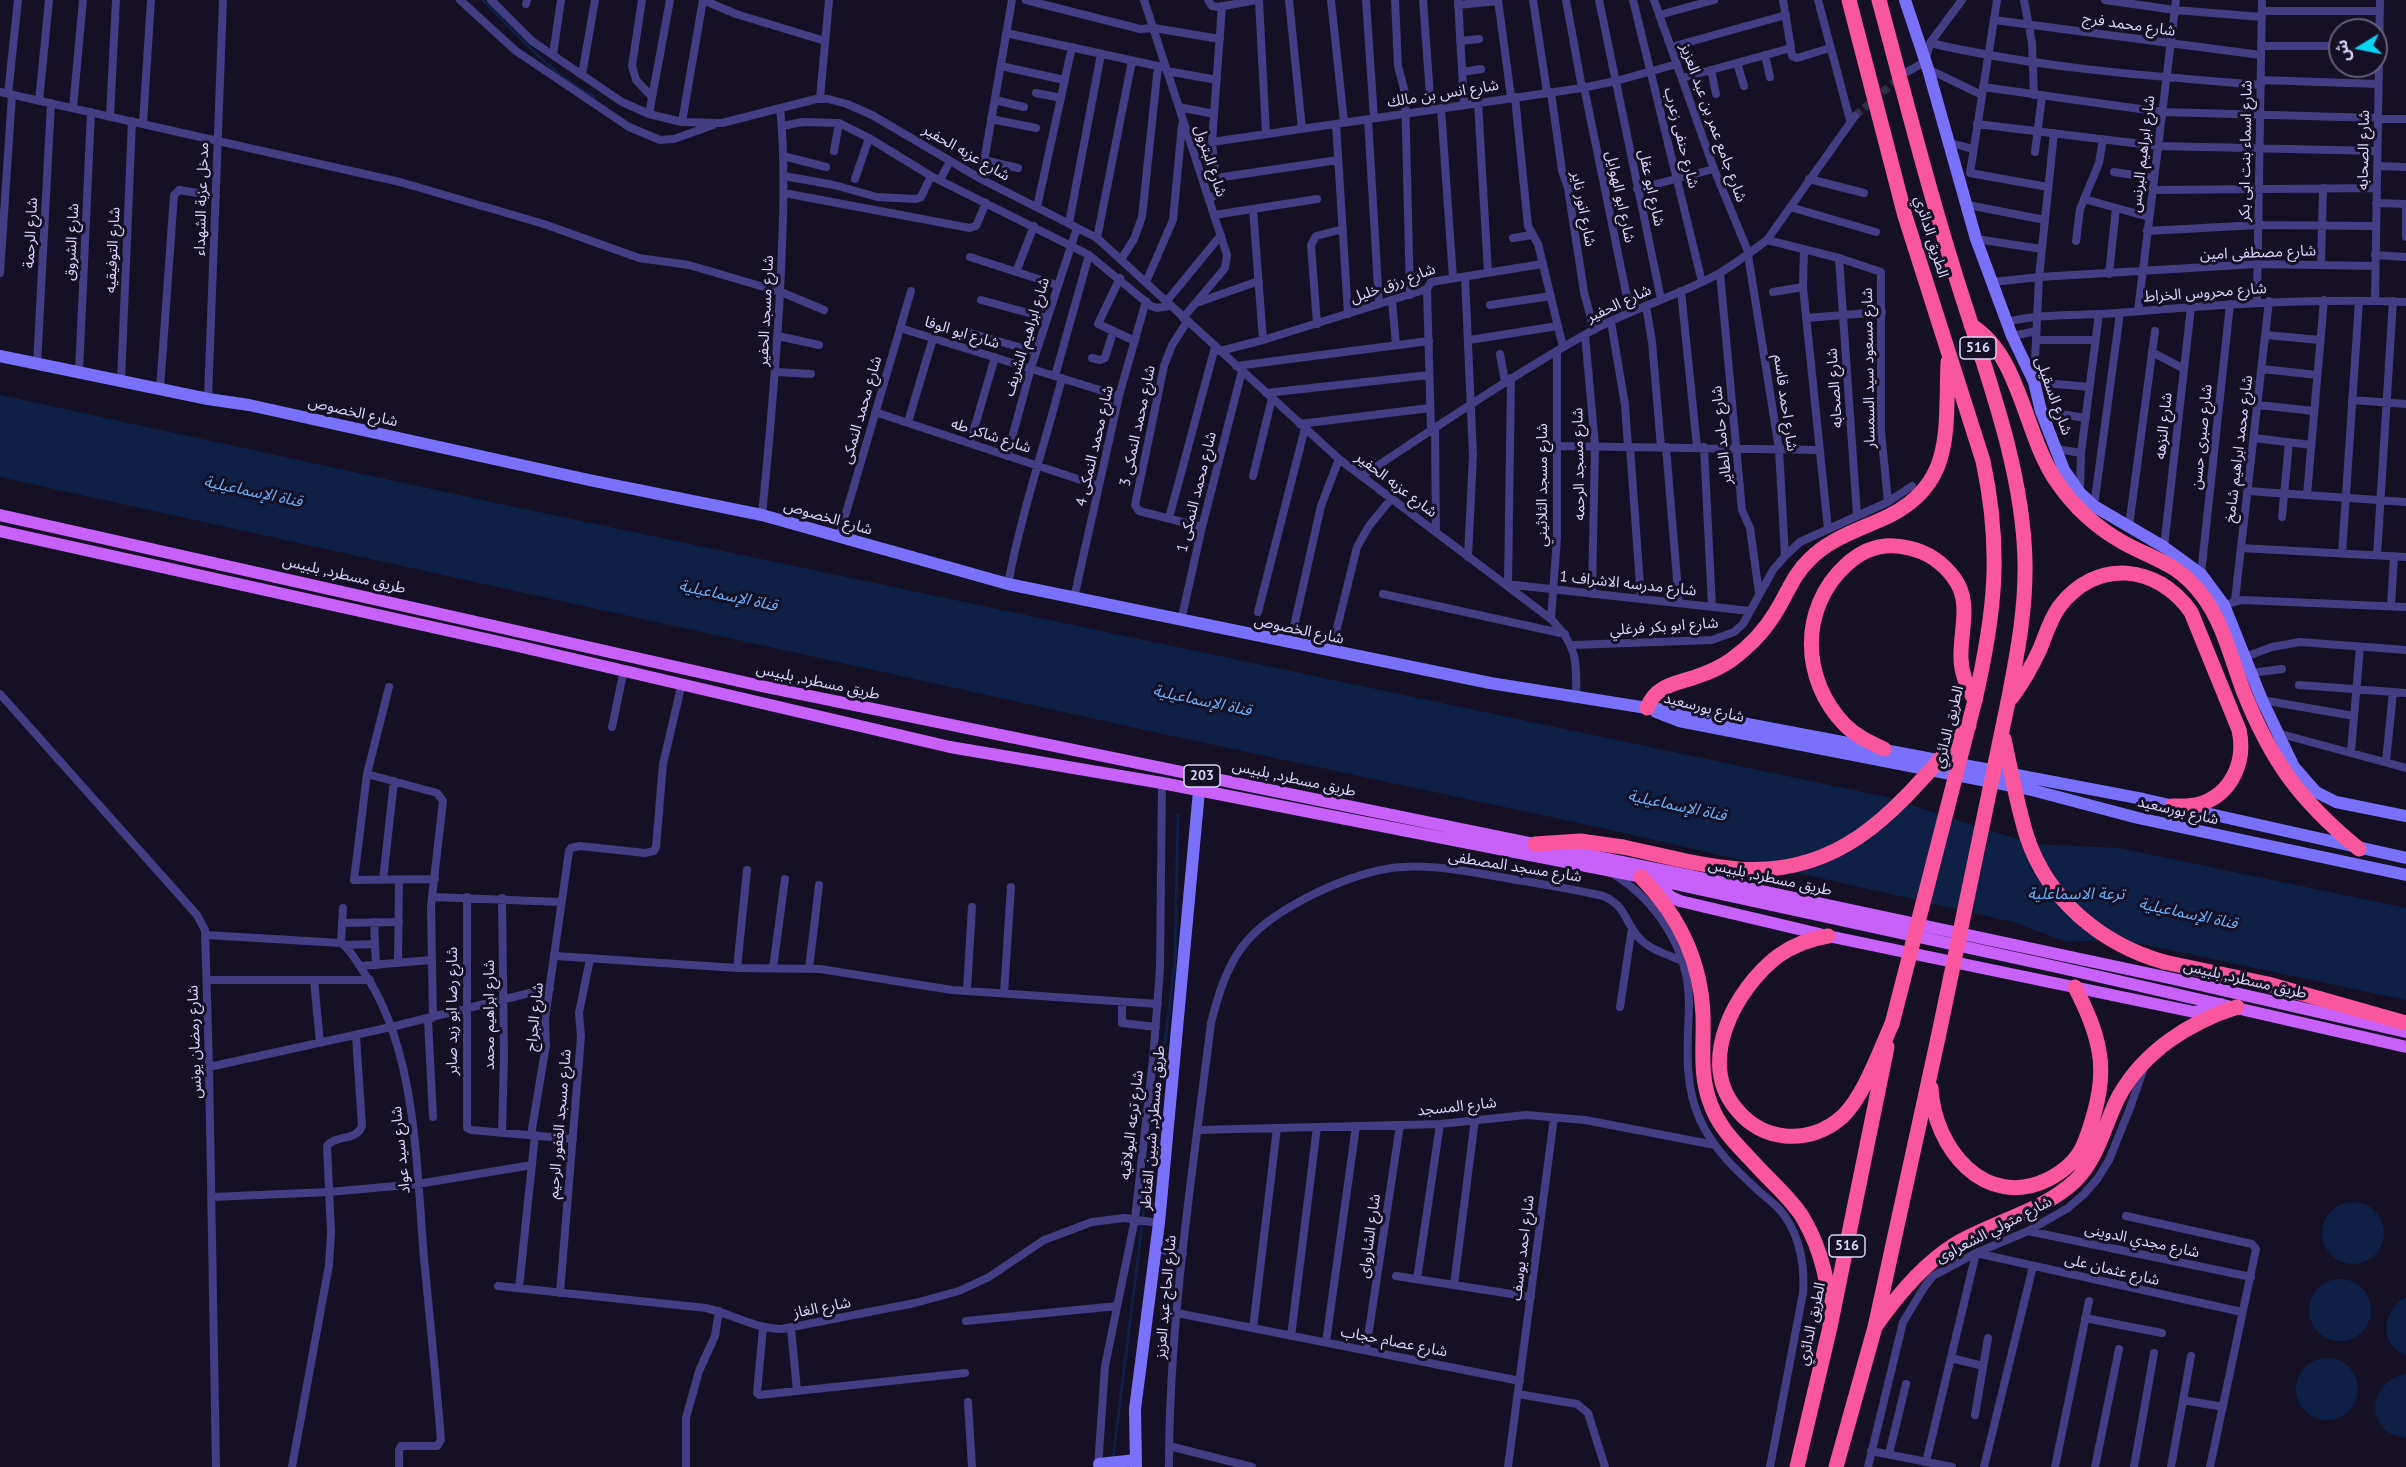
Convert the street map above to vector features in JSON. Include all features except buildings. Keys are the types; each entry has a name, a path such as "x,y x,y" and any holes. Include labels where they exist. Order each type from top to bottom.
{"highway":[{"name":"الطريق الدائري","path":"1797,1467 1830,1327 1892,1024 1975,700 1990,624 1995,570 1994,533 1983,461 1905,216 1849,0"},
{"name":"الطريق الدائري","path":"1836,1467 1875,1327 2003,733 2022,621 2025,562 2023,532 2007,445 1929,185 1879,0"},
{"path":"1971,325 1989,339 2006,363 2040,452 2066,494 2099,526 2122,542 2172,566 2202,595 2216,619 2251,710 2271,753 2313,808 2359,849"},
{"path":"1647,708 1653,696 1663,687 1712,671 1743,651 1767,624 1795,576 1816,553 1837,539 1902,510 1926,489 1936,472 1944,446 1948,350"},
{"path":"1884,749 1862,739 1853,732 1832,707 1816,677 1810,643 1817,608 1827,587 1842,569 1869,549 1895,546 1921,552 1937,561 1956,580 1962,592 1964,605 1962,668 1967,688 1975,700"},
{"path":"2008,702 2030,669 2054,614 2074,592 2100,577 2128,572 2147,576 2165,585 2180,597 2192,612 2239,730 2242,747 2236,772 2222,792 2200,804 2172,806"},
{"path":"1535,844 1580,841 1741,869 1785,867 1815,859 1856,840 1880,823 1901,803 1969,726"},
{"path":"2003,733 2028,838 2040,865 2056,890 2097,932 2136,953 2164,962 2268,984 2406,1023"},
{"path":"1647,878 1678,924 1696,968 1703,1008 1704,1080 1715,1114 1735,1144 1802,1216 1824,1272 1831,1303 1830,1327"},
{"path":"1828,936 1807,940 1779,955 1753,980 1737,1004 1720,1052 1721,1079 1732,1104 1752,1123 1776,1135 1795,1137 1813,1134 1828,1127 1842,1117 1856,1101 1892,1024"},
{"path":"1932,1071 1932,1102 1938,1123 1953,1150 1972,1174 1990,1184 2025,1187 2058,1174 2082,1149 2098,1099 2101,1075 2099,1051 2093,1028 2075,987"},
{"path":"1875,1327 1908,1285 1936,1258 1954,1245 2049,1199 2077,1178 2098,1149 2119,1097 2145,1062 2187,1029 2207,1018 2237,1007"}],"main road":[{"name":"شارع السقيلى","path":"1905,0 1968,205 1976,239 2012,336 2034,382 2064,470 2079,493 2094,506 2164,547 2201,574 2230,603 2245,657 2277,733 2294,767 2316,792 2336,802 2406,816"},
{"name":"شارع الخصوص","path":"0,356 208,399 249,405 588,480 762,515 1008,584 1490,684 1647,708"},
{"name":"طريق مسطرد, بلبيس","path":"0,515 356,593 761,686 1535,844 2174,979 2406,1032"},
{"name":"طريق مسطرد, بلبيس","path":"0,531 682,683 950,747 1162,783 1647,878 2237,1007 2406,1047"},
{"name":"شارع بورسعيد","path":"1647,708 1679,711 2098,791 2406,858"},
{"name":"شارع بورسعيد","path":"1647,708 1679,720 2028,789 2284,850 2406,875"},
{"name":"طريق مسطرد, شبين القناطر","path":"1136,1464 1135,1408 1159,1223 1199,791"},
{"path":"2095,806 2098,791"},
{"path":"1647,878 1675,899 1828,936 2194,1012 2209,1010 2222,1004"},
{"path":"1100,1465 1122,1462 1136,1464"}],"street":[{"path":"0,273 7,94 18,0"},
{"path":"39,101 49,0"},
{"path":"73,108 83,0"},
{"path":"110,116 116,0"},
{"path":"144,123 151,0"},
{"name":"مدخل عزبة الشهداء","path":"208,399 223,0"},
{"name":"شارع عزبه الحفير","path":"460,0 516,51 629,128 660,140 674,139 722,123 820,98 847,104 872,115 981,178 1097,238 1122,258 1185,320 1338,459 1551,619 1572,645 1577,666 1576,697"},
{"name":"شارع عزبه الحفير","path":"491,0 532,41 622,102 649,114 682,122 722,123"},
{"path":"553,55 561,0"},
{"path":"582,75 595,0"},
{"path":"642,0 632,66 636,80 652,97"},
{"path":"649,114 670,0"},
{"path":"682,122 703,0 736,14 825,41"},
{"path":"820,98 829,0"},
{"path":"981,178 1012,0"},
{"path":"1026,0 1140,29 1154,28 1220,39"},
{"name":"شارع البترول","path":"1144,0 1164,68 1227,255 1227,264 1185,320"},
{"path":"1198,0 1209,1 1215,7 1233,2 1257,0 1266,134"},
{"path":"1289,0 1302,129"},
{"path":"1331,0 1340,123 1338,160 1348,314"},
{"path":"1366,0 1379,304"},
{"path":"1395,0 1398,66 1405,93 1410,295"},
{"path":"1423,0 1431,109"},
{"path":"1464,104 1458,3 1498,0"},
{"name":"شارع مسجد الثلاثيني","path":"1498,0 1513,97 1528,226 1534,237 1551,296 1558,326 1560,349 1557,538 1551,619"},
{"name":"شارع انور ناير","path":"1533,0 1562,171 1568,188 1584,292 1594,330"},
{"name":"شارع ابو الهوايل","path":"1566,0 1630,312"},
{"name":"شارع ابو عقل","path":"1599,0 1661,299"},
{"name":"شارع حنفى زعرب","path":"1633,0 1702,282"},
{"name":"شارع جامع عمر بن عبد العزيز","path":"1653,0 1714,169 1749,254"},
{"path":"1659,15 1714,0"},
{"path":"1783,0 1793,57 1797,58 1830,48 1818,0"},
{"path":"1926,65 1930,43 1962,0"},
{"path":"1997,0 1970,171 1971,174 2048,187"},
{"path":"2024,0 2030,26 2038,96 2038,131 2035,152"},
{"path":"2105,0 2175,10 2262,14 2379,11"},
{"name":"شارع ابراهيم البرنس","path":"2138,311 2176,0"},
{"name":"شارع اسماء بنت ابى بكر","path":"2257,302 2262,0"},
{"name":"شارع الصحابه","path":"2379,18 2380,0"},
{"path":"1209,200 1217,193 1212,142 1222,6"},
{"path":"1671,47 1786,15"},
{"name":"شارع محمد فرج","path":"1994,20 2170,45 2261,50 2328,47"},
{"path":"1006,33 1217,80"},
{"path":"1460,41 1479,39"},
{"path":"1930,43 1988,56 2166,78 2261,83 2378,84"},
{"path":"1037,207 1072,47"},
{"path":"1682,78 1791,48"},
{"name":"شارع الحفير","path":"1362,477 1508,380 1560,349 1630,312 1720,273 1767,240 1852,118 1830,48"},
{"path":"1069,223 1101,54"},
{"path":"1765,55 1770,77"},
{"path":"1097,238 1132,61"},
{"path":"1737,63 1744,86"},
{"name":"شارع انس بن مالك","path":"1212,142 1583,88 1677,64"},
{"path":"1905,73 1926,65 1982,91 2162,112 2406,119"},
{"path":"1000,66 1065,80"},
{"path":"1122,258 1134,239 1142,217 1164,68"},
{"path":"1462,72 1481,69"},
{"path":"1711,70 1716,94"},
{"name":"شارع الصحابه","path":"2375,300 2378,78"},
{"path":"1036,93 1061,98"},
{"path":"7,94 400,182 544,224 639,258 689,265 781,292 824,310"},
{"path":"995,100 1024,107"},
{"path":"1478,102 1488,273"},
{"name":"شارع الرحمة","path":"37,364 51,104"},
{"path":"1179,107 1214,114"},
{"name":"شارع مسجد الحفير","path":"762,515 777,372 781,292 784,176 780,108"},
{"path":"1441,108 1453,279"},
{"name":"شارع الشروق","path":"79,372 91,112"},
{"path":"991,119 1036,128"},
{"path":"1146,282 1173,220 1182,119"},
{"name":"شارع التوفيقيه","path":"121,381 132,121"},
{"name":"شارع عزبه الحفير","path":"782,126 802,122 839,123 869,138 931,176 1071,244 1120,278 1157,308 1168,304"},
{"path":"834,151 839,123"},
{"path":"1977,124 2158,146 2377,152"},
{"path":"2054,133 2038,277 2034,382 2090,387"},
{"path":"855,179 869,138"},
{"path":"2076,241 2078,220 2099,163 2103,139"},
{"path":"1947,142 1973,149"},
{"path":"783,156 826,166"},
{"path":"984,160 1018,168"},
{"path":"1215,178 1338,160"},
{"path":"940,180 950,161"},
{"path":"2377,166 2406,167"},
{"path":"1637,189 1714,169"},
{"path":"2114,172 2154,178"},
{"path":"784,176 834,185 877,197 916,200 921,197 931,176"},
{"path":"1809,179 1864,193"},
{"path":"2321,265 2323,188"},
{"path":"2152,190 2376,188"},
{"path":"160,389 174,195 179,190 216,196"},
{"path":"784,193 970,228 976,226 986,203"},
{"path":"1214,215 1317,199"},
{"path":"2084,199 2149,217"},
{"path":"2376,203 2406,206 2406,237"},
{"path":"1968,205 2045,220"},
{"path":"1790,207 1876,232"},
{"path":"2109,274 2116,208"},
{"path":"1253,209 1263,340"},
{"path":"2147,231 2258,225 2376,226"},
{"path":"1016,272 1034,226"},
{"name":"شارع ابراهيم الشريف","path":"1007,456 1031,368 1077,228"},
{"path":"1317,324 1311,244 1316,236 1343,229"},
{"path":"1168,304 1221,235"},
{"path":"1513,238 1534,237"},
{"path":"1976,239 2042,249"},
{"path":"1767,240 1839,258"},
{"path":"1804,249 1803,287 1828,529"},
{"name":"شارع احمد قاسم","path":"1749,254 1779,448 1785,556"},
{"path":"1008,584 1016,542 1039,466 1089,255"},
{"path":"2375,255 2406,257"},
{"path":"970,257 1057,285"},
{"name":"شارع الصحابه","path":"1839,258 1857,515"},
{"name":"شارع مسعود سيد السمسار","path":"1839,258 1879,270 1882,276 1881,431 1888,502"},
{"name":"شارع رزق خليل","path":"1217,349 1263,340 1410,295 1428,289 1431,282 1542,264"},
{"name":"شارع مصطفى امين","path":"1993,282 2038,277 2257,264 2375,266"},
{"name":"شارع حامد الطاير","path":"1720,273 1742,510 1750,528 1759,593"},
{"path":"1465,277 1472,404 1473,476 1468,557"},
{"path":"1120,278 1098,320 1099,325 1135,341"},
{"path":"1196,303 1259,281"},
{"path":"1773,292 1803,287"},
{"path":"1428,289 1430,408 1433,429 1436,532"},
{"name":"شارع محمد النمكى","path":"839,537 911,291"},
{"path":"1682,291 1700,447 1713,607"},
{"path":"1490,305 1551,296"},
{"path":"981,300 1047,318"},
{"path":"1392,300 1396,345"},
{"path":"2307,495 2324,300"},
{"name":"شارع محروس الخراط","path":"2007,322 2036,317 2257,302 2324,300 2406,302"},
{"name":"شارع محمد النمكى 4","path":"1074,598 1119,396 1146,301"},
{"path":"2342,554 2359,301"},
{"path":"2377,555 2393,301"},
{"name":"شارع محمد ابراهيم شامخ","path":"2230,603 2241,548 2269,302"},
{"name":"شارع صبرى حسن","path":"2201,574 2230,304"},
{"path":"1646,306 1664,447 1679,603"},
{"name":"شارع النزهه","path":"2164,547 2191,307"},
{"path":"1806,318 1882,312"},
{"path":"2094,506 2120,313"},
{"path":"2079,493 2081,453 2099,314"},
{"name":"شارع محمد النمكى 3","path":"1185,320 1164,366 1136,503 1139,511 1202,527"},
{"path":"1611,322 1625,405 1641,599"},
{"path":"1468,340 1558,326"},
{"name":"شارع ابو الوفا","path":"900,328 1119,396"},
{"path":"2129,526 2155,331"},
{"path":"1092,358 1100,360 1105,358 1113,332"},
{"path":"970,333 1036,352"},
{"name":"شارع مسجد الرحمه","path":"1585,335 1595,446 1592,594"},
{"path":"2012,336 2036,335 2096,340"},
{"path":"2266,335 2320,340"},
{"path":"778,336 819,345"},
{"path":"908,422 933,338"},
{"path":"1239,369 1429,341"},
{"path":"1169,518 1217,349"},
{"path":"2152,352 2184,369"},
{"path":"1500,354 1508,380 1506,584"},
{"path":"969,443 995,357"},
{"name":"شارع محمد النمكى 1","path":"1182,621 1239,369"},
{"path":"2262,369 2317,375"},
{"path":"777,372 811,374"},
{"path":"1253,476 1269,396 1430,375"},
{"path":"2352,400 2406,404"},
{"path":"2258,405 2314,411"},
{"path":"1258,612 1302,426 1430,408"},
{"path":"2042,411 2086,417"},
{"name":"شارع شاكر طه","path":"876,412 1099,486"},
{"path":"2254,438 2311,445"},
{"path":"2282,517 2289,442"},
{"path":"1557,446 1820,450"},
{"path":"2057,449 2081,453"},
{"path":"1290,644 1320,506 1338,459"},
{"name":"شارع ابو بكر فرغلي","path":"1572,645 1712,640 1734,632 1743,624 1759,593 1785,556 1800,542 1888,502 1912,486"},
{"path":"2248,491 2406,502"},
{"path":"1331,652 1357,547 1391,498"},
{"path":"2241,548 2406,557"},
{"path":"2391,606 2394,556"},
{"name":"شارع مدرسه الاشراف 1","path":"1506,584 1750,611"},
{"path":"1383,594 1565,634"},
{"path":"2230,603 2406,607"},
{"path":"2245,657 2272,646 2290,643 2406,650"},
{"path":"2351,752 2360,647"},
{"path":"2251,673 2282,669"},
{"path":"612,727 624,670"},
{"name":"شارع الجراج","path":"519,1288 533,1135 546,1045 545,1019 556,956 567,859 571,848 580,846 645,853 654,851 663,764 682,683"},
{"path":"2299,685 2406,693"},
{"path":"389,687 367,774 354,880 435,879"},
{"path":"2386,762 2393,692"},
{"name":"شارع رمضان يونس","path":"0,694 197,915 206,935 216,1467"},
{"path":"2262,700 2354,716"},
{"path":"2277,733 2406,768"},
{"path":"367,774 437,793 442,798 432,897 430,1018 433,1117"},
{"path":"382,880 394,780"},
{"name":"شارع ترعه البولاقيه","path":"1100,1465 1102,1385 1135,1219 1158,1005 1162,783"},
{"name":"شارع مسجد المصطفى","path":"1198,1130 1211,1023 1220,987 1239,949 1256,931 1287,908 1337,881 1392,868 1449,868 1603,896 1620,907 1640,939 1651,948 1683,961"},
{"path":"737,968 747,870"},
{"path":"1609,871 1631,886 1650,905 1666,925 1683,961 1688,981 1689,1083 1700,1120 1715,1145 1733,1167 1783,1213 1797,1240 1802,1260 1803,1293 1770,1467"},
{"path":"773,968 785,879"},
{"path":"398,963 399,880"},
{"path":"809,969 819,885"},
{"path":"1004,993 1011,887"},
{"path":"432,897 561,902"},
{"name":"شارع رضا ابو زيد صابر","path":"467,897 466,1125 471,1130 502,1132"},
{"name":"شارع ابراهيم محمد","path":"502,898 504,999 502,1132"},
{"path":"967,990 972,907"},
{"path":"343,944 344,908"},
{"path":"374,922 376,965"},
{"path":"342,923 399,922"},
{"path":"1620,1007 1632,928"},
{"path":"206,935 375,944"},
{"name":"شارع سيد عواد","path":"343,944 370,980 382,1002 410,1104 441,1440 437,1446 401,1446 399,1467"},
{"path":"556,956 737,968 809,969 935,988 1158,1005"},
{"name":"شارع مسجد الغفور الرحيم","path":"560,1293 581,1036 579,1013 590,959"},
{"path":"360,966 431,960"},
{"path":"207,980 370,980"},
{"path":"314,980 320,1043"},
{"path":"209,1067 391,1028 550,988"},
{"path":"1122,1002 1122,1023 1156,1027"},
{"path":"292,1467 328,1265 331,1232 328,1143 356,1135 362,1126 356,1036"},
{"name":"شارع متولي الشعراوى","path":"1868,1467 1906,1316 1933,1276 1976,1253 2028,1231 2068,1208 2098,1178 2118,1138 2145,1062"},
{"name":"شارع المسجد","path":"1198,1130 1440,1124 1526,1114 1585,1120 1715,1145"},
{"name":"شارع احمد يوسف","path":"1520,1381 1554,1118"},
{"path":"1454,1285 1475,1119"},
{"path":"1417,1279 1440,1124"},
{"name":"شارع الشارواى","path":"1366,1350 1400,1125"},
{"path":"1326,1342 1356,1126"},
{"path":"1291,1336 1317,1127"},
{"path":"1253,1328 1277,1128"},
{"name":"شارع الحاج عبد العزيز","path":"1169,1467 1177,1313 1198,1130"},
{"path":"502,1132 573,1139"},
{"path":"212,1197 329,1192 418,1184 532,1165"},
{"path":"2126,1216 2252,1244 2256,1253 2210,1467"},
{"name":"شارع الغاز","path":"498,1286 719,1311 763,1328 791,1328 915,1304 959,1291 989,1277 1028,1249 1065,1230 1102,1220 1135,1219 1159,1223"},
{"name":"شارع مجدي الدوينى","path":"2028,1231 2251,1277"},
{"path":"1155,1249 1183,1254"},
{"path":"1926,1462 1976,1253"},
{"name":"شارع عثمان على","path":"1976,1253 2242,1312"},
{"path":"1984,1467 2032,1266"},
{"path":"1396,1276 1531,1297"},
{"path":"2055,1467 2089,1301"},
{"path":"966,1322 1117,1306"},
{"path":"686,1467 686,1418 699,1371 715,1336 719,1311"},
{"name":"شارع عصام حجاب","path":"1177,1313 1520,1381"},
{"path":"2085,1318 2163,1333"},
{"path":"763,1328 757,1393 761,1395 965,1373"},
{"path":"791,1328 797,1391"},
{"path":"1975,1415 1988,1338"},
{"path":"2095,1467 2119,1349"},
{"path":"2134,1467 2154,1353"},
{"path":"2171,1467 2191,1356"},
{"path":"1951,1358 1983,1366"},
{"path":"1508,1467 1520,1381"},
{"path":"1889,1454 1906,1384"},
{"path":"1518,1394 1577,1404 1588,1413 1605,1467"},
{"path":"2184,1400 2223,1407"},
{"path":"968,1402 972,1467"},
{"path":"1169,1446 1252,1467"},
{"path":"1871,1451 1952,1467"}],"water":[{"name":"ترعة الاسماعلية","path":"0,395 482,500 1886,797 2032,844 2119,848 2406,908 2406,1000 2118,939 2067,942 2013,922 1593,826 1168,735 0,477"},
{"path":"2347,1202 2359,1202 2375,1211 2382,1221 2384,1233 2382,1245 2375,1255 2359,1264 2347,1264 2336,1259 2327,1250 2322,1239 2322,1227 2327,1216 2336,1207"},
{"path":"2334,1279 2346,1279 2362,1288 2369,1298 2371,1310 2369,1322 2362,1332 2346,1341 2334,1341 2323,1336 2314,1327 2309,1316 2309,1304 2314,1293 2323,1284"},
{"path":"2406,1297 2406,1355 2391,1344 2386,1327 2392,1310"},
{"path":"2321,1358 2333,1358 2349,1367 2356,1377 2358,1389 2356,1401 2349,1411 2333,1420 2321,1420 2310,1415 2301,1406 2296,1395 2296,1383 2301,1372 2310,1363"},
{"path":"2406,1374 2406,1438 2388,1432 2380,1424 2375,1406 2381,1389 2396,1377"}],"waterway":[{"path":"483,0 550,66 564,78 595,97"},
{"path":"1113,1458 1175,961 1178,815"}],"tunnel":[{"path":"1855,116 1900,77"}],"water label":[{"name":"قناة الإسماعيلية","path":"253,492"},
{"name":"قناة الإسماعيلية","path":"728,596"},
{"name":"قناة الإسماعيلية","path":"1202,701"},
{"name":"قناة الإسماعيلية","path":"1677,806"},
{"name":"قناة الإسماعيلية","path":"2188,914"}]}
